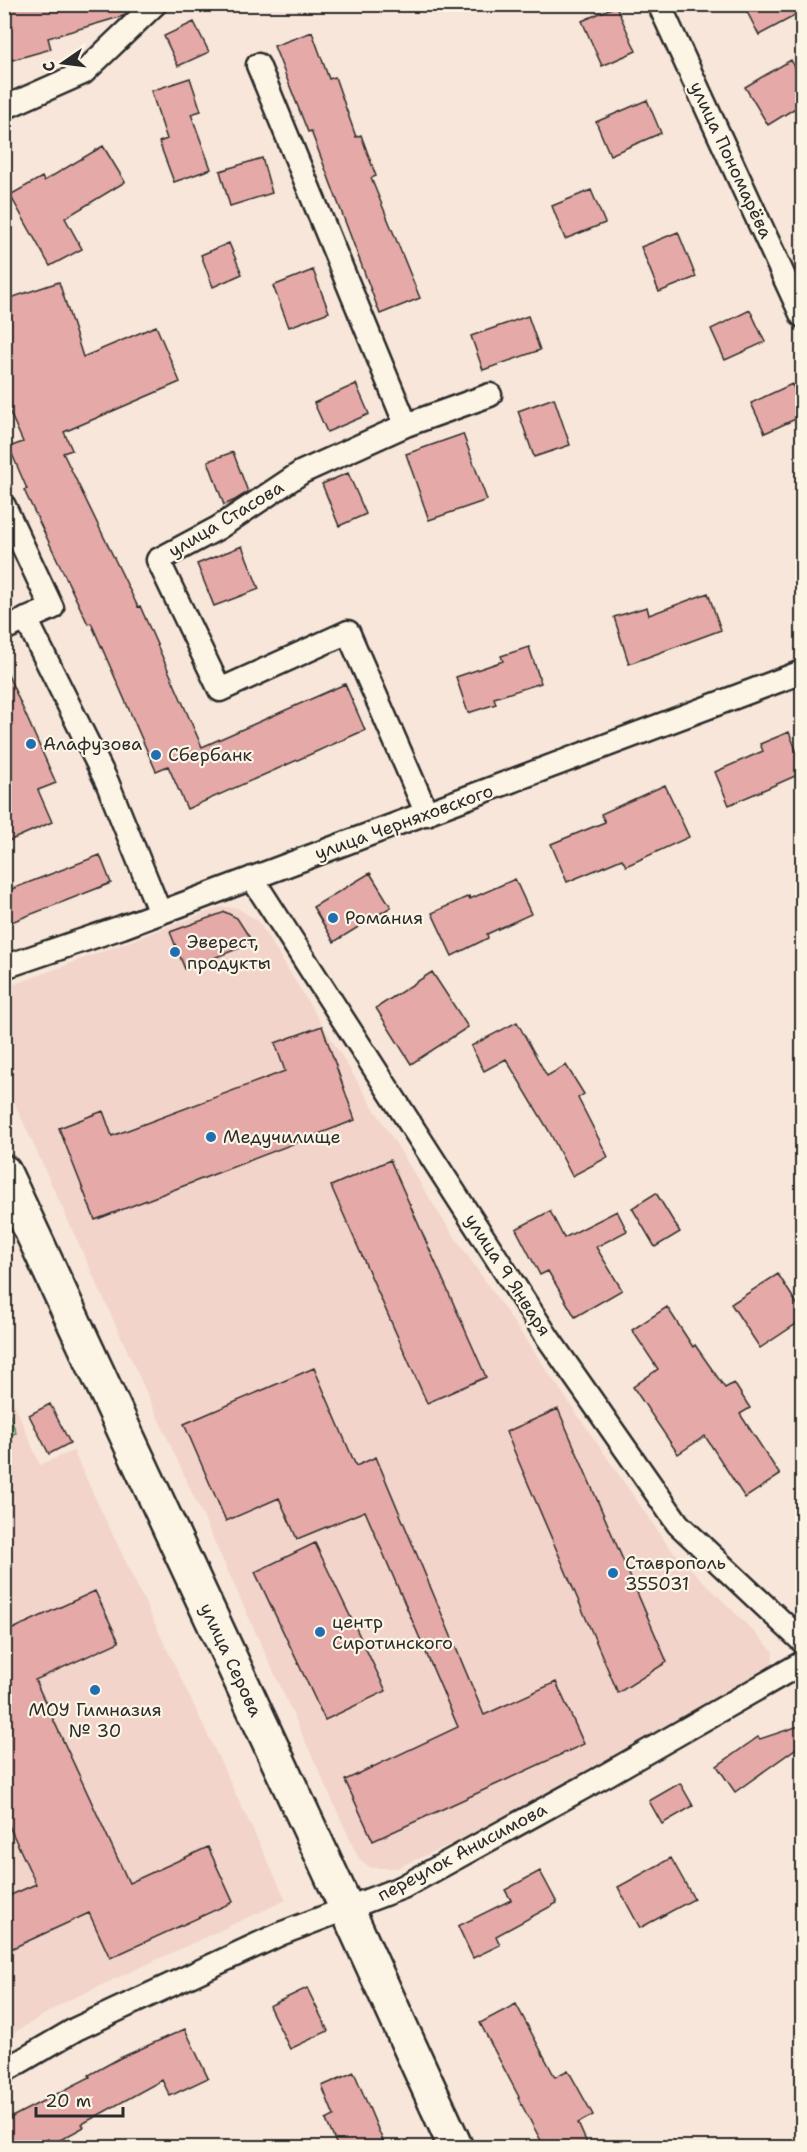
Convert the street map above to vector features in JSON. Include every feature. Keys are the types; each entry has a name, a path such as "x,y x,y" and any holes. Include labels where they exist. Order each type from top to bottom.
{"main road":[{"name":"улица Серова","path":"4,1172 456,2148"}],"street":[{"path":"4,108 83,73 155,4"},
{"name":"улица Пономарёва","path":"659,4 802,316"},
{"path":"258,65 406,425"},
{"name":"улица Стасова","path":"427,814 348,632 220,690 158,560 218,528 302,472 406,425 490,395"},
{"path":"4,506 52,608 4,629"},
{"path":"26,619 107,782 160,913"},
{"name":"улица Черняховского","path":"4,967 160,913 802,672"},
{"name":"улица 9 Января","path":"252,878 548,1338 678,1524 802,1641"},
{"name":"переулок Анисимова","path":"4,2071 76,2029 280,1934 403,1887 609,1774 802,1663"}],"shaded area":[{"path":"221,907 237,908 258,921 441,1217 668,1546 773,1651 772,1670 460,1840 397,1868 371,1868 359,1859 5,1082 4,992 13,985"},
{"name":"МОУ Гимназия № 30","path":"4,1379 40,1465 73,1451 286,1900 65,2002 5,2038"}],"green space":[{"path":"5,1400 16,1433 4,1437"}],"building":[{"path":"30,4 135,4 123,16 48,38 51,49 12,60 4,36 4,12"},
{"path":"743,4 802,4 802,12 759,35"},
{"path":"616,6 636,51 602,66 582,21"},
{"path":"194,22 209,52 178,66 164,36"},
{"path":"312,32 329,79 335,77 356,137 361,135 376,176 371,178 420,298 380,314 311,131 308,132 274,46"},
{"path":"791,60 802,80 802,104 768,125 745,87"},
{"path":"190,78 201,111 191,114 211,169 174,182 159,142 167,139 151,91"},
{"path":"647,100 661,133 610,155 596,122"},
{"path":"103,146 125,182 65,218 82,249 50,266 10,195 42,177 44,181"},
{"path":"262,158 272,193 230,206 220,171"},
{"path":"591,190 605,223 565,239 552,206"},
{"path":"678,232 696,277 659,292 641,247"},
{"path":"229,243 242,274 213,287 201,255"},
{"path":"313,270 329,312 289,327 273,286"},
{"path":"59,282 83,357 156,326 180,382 64,432 72,450 63,453 138,607 140,606 202,747 345,684 365,730 187,809 168,766 156,771 91,623 88,624 24,490 27,489 9,447 23,442 4,399 4,300"},
{"path":"750,310 765,342 725,360 711,329"},
{"path":"528,316 540,350 483,370 471,336"},
{"path":"356,384 369,414 327,432 314,403"},
{"path":"792,384 802,407 802,416 765,433 751,403"},
{"path":"554,398 570,445 534,457 518,411"},
{"path":"463,434 487,500 429,520 406,454"},
{"path":"233,452 248,492 224,505 208,461"},
{"path":"348,473 366,514 339,526 322,484"},
{"path":"242,546 259,589 214,606 197,564"},
{"path":"708,593 721,630 629,664 614,617 647,607 649,615"},
{"path":"529,647 541,683 494,698 496,704 468,713 456,677 503,661 501,656"},
{"path":"4,666 56,783 38,790 52,822 4,843"},
{"path":"789,732 802,765 802,773 729,805 715,772 763,751 760,744"},
{"path":"665,785 689,837 626,866 622,859 567,882 551,844 605,822 601,814"},
{"path":"100,855 111,883 4,925 4,892"},
{"path":"370,873 391,907 334,942 313,907"},
{"path":"515,879 531,914 487,934 488,938 452,956 432,913"},
{"path":"225,912 237,918 253,943 185,969 170,932"},
{"path":"432,972 468,1027 411,1064 376,1008"},
{"path":"517,1022 547,1076 566,1065 584,1094 578,1098 608,1157 572,1176 549,1131 506,1059 484,1071 471,1046"},
{"path":"322,1026 355,1120 95,1220 59,1128 103,1111 112,1136 285,1071 275,1043"},
{"path":"390,1160 486,1377 427,1403 331,1186"},
{"path":"656,1193 680,1232 655,1247 632,1208"},
{"path":"550,1211 564,1238 617,1211 627,1231 596,1247 622,1290 575,1317 548,1271 540,1275 516,1229"},
{"path":"778,1274 802,1312 802,1320 760,1348 731,1304"},
{"path":"667,1307 693,1347 695,1345 725,1388 734,1383 750,1408 740,1414 780,1475 745,1498 705,1436 678,1454 633,1387 658,1369 632,1330"},
{"path":"314,1368 356,1466 376,1457 484,1715 556,1682 584,1744 373,1841 345,1780 458,1727 365,1511 297,1539 279,1498 226,1521 184,1424"},
{"path":"50,1404 70,1443 49,1454 29,1415"},
{"path":"558,1409 667,1662 618,1693 506,1432"},
{"name":"центр Сиротинского","path":"315,1543 386,1691 325,1720 255,1572"},
{"path":"95,1591 119,1642 35,1680 129,1883 208,1847 233,1902 110,1958 89,1913 4,1952 4,1898 36,1884 4,1815 4,1633"},
{"path":"802,1725 802,1744 735,1792 717,1766 758,1737 760,1739"},
{"path":"680,1783 693,1806 662,1824 649,1801"},
{"path":"671,1858 694,1899 640,1928 618,1887"},
{"path":"540,1871 557,1903 496,1936 500,1945 473,1958 458,1926 511,1900 505,1890"},
{"path":"307,1988 328,2031 290,2049 269,2006"},
{"path":"516,2004 555,2077 568,2070 593,2115 578,2123 589,2148 545,2148 518,2098 480,2023"},
{"path":"185,2029 208,2078 170,2096 162,2080 82,2124 84,2127 51,2145 48,2139 31,2148 4,2148 4,2121 90,2077 89,2075 120,2058"},
{"path":"354,2072 383,2141 369,2148 338,2148 326,2120 334,2116 322,2086"}],"place":[{"name":"Алафузова","path":"31,744"},
{"name":"Сбербанк","path":"156,755"},
{"name":"Романия","path":"333,918"},
{"name":"Эверест, продукты","path":"175,952"},
{"name":"Медучилище","path":"211,1137"},
{"name":"Ставрополь 355031","path":"613,1573"},
{"name":"центр Сиротинского","path":"320,1632"},
{"name":"МОУ Гимназия № 30","path":"95,1690"}]}
